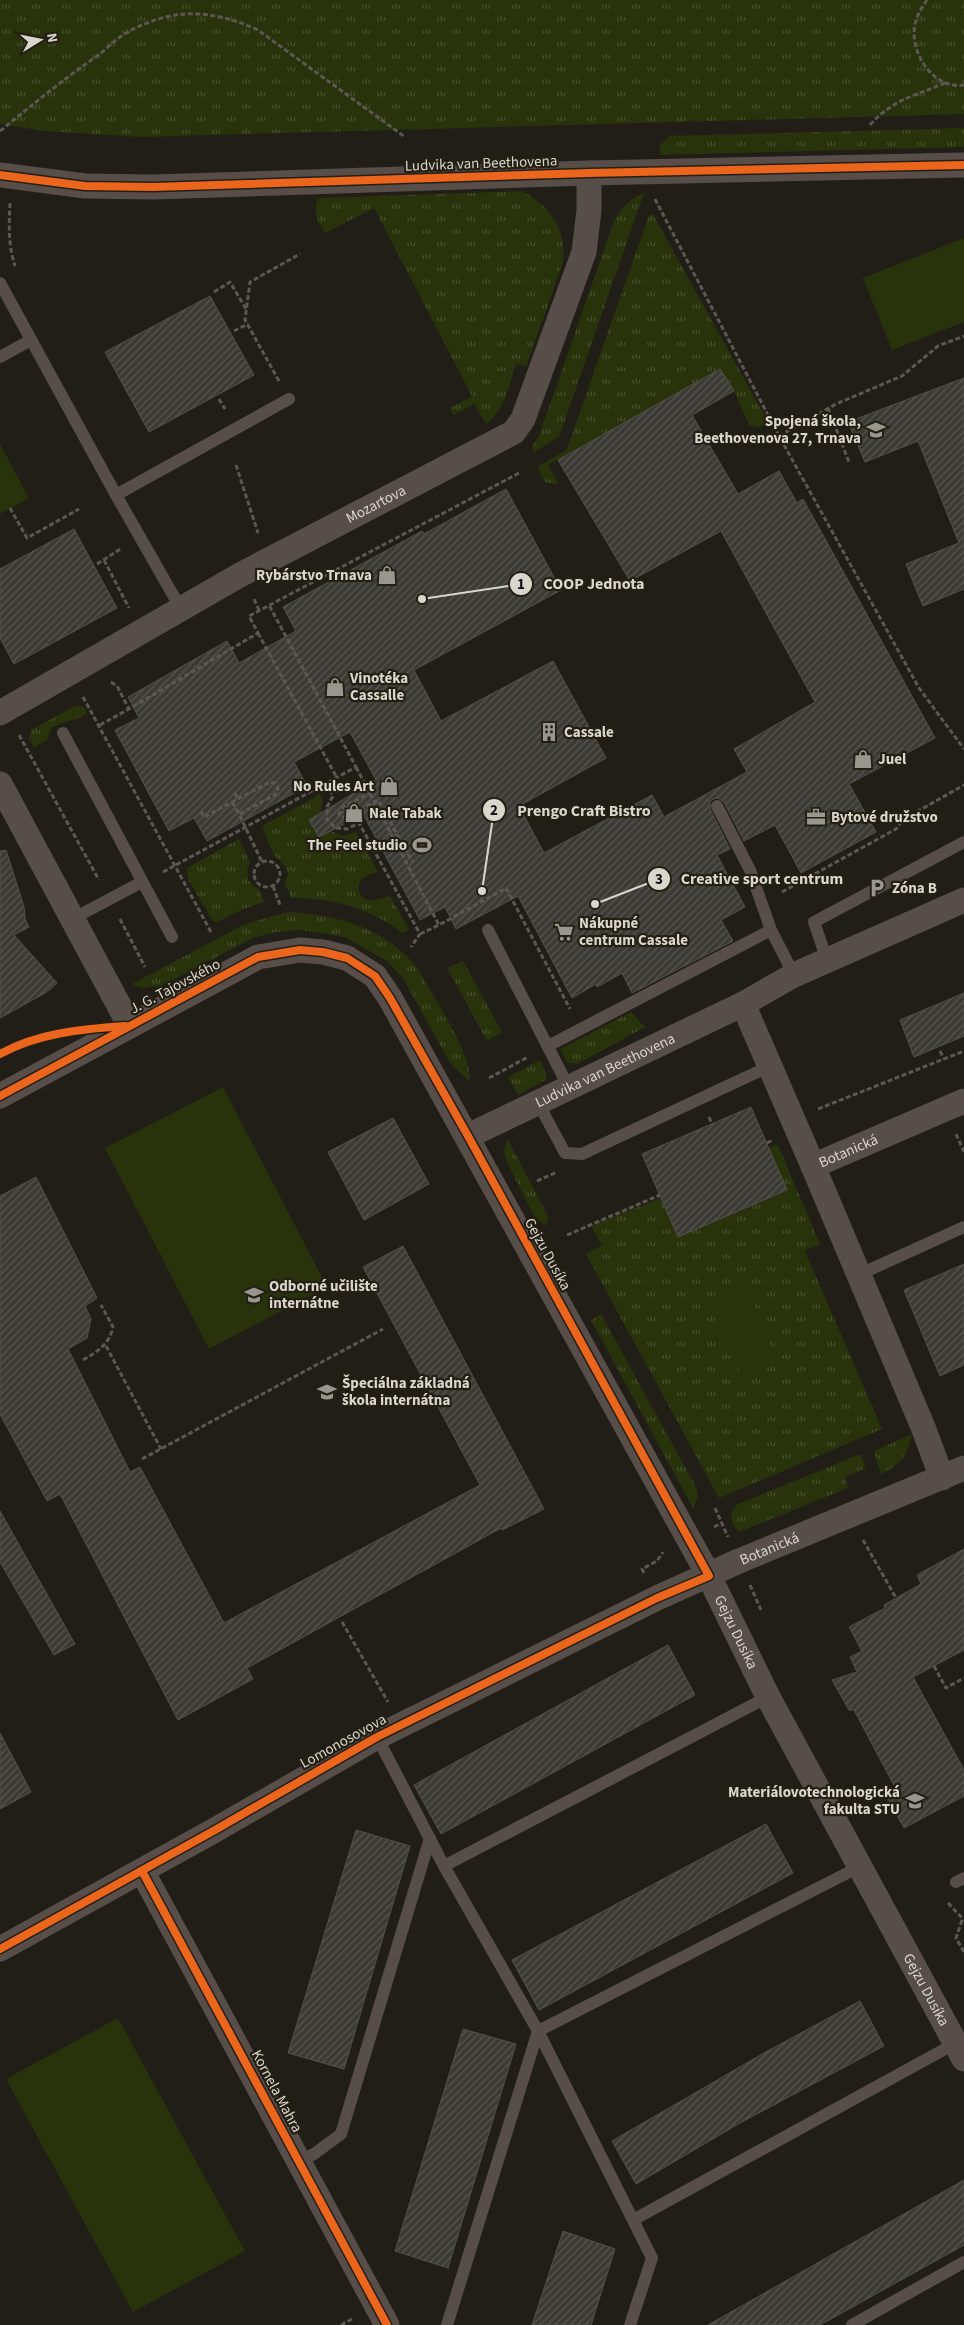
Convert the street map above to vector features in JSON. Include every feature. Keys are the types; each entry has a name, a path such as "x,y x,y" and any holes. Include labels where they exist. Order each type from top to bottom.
{"street":[{"name":"Ludvika van Beethovena","path":"2,175 85,186 153,187 589,173 964,165"},
{"name":"Mozartova","path":"8,722 181,609 240,575 514,432 524,419 584,252 589,210 589,173"},
{"path":"0,784 130,1026"},
{"name":"Ludvika van Beethovena","path":"468,1136 568,1086 742,1004 794,975 964,900"},
{"name":"J. G. Tajovského","path":"0,1096 258,958 300,950 347,958"},
{"name":"Gejzu Dusíka","path":"347,958 375,976 390,998 468,1136 709,1576 768,1696 960,2051"},
{"path":"742,1004 813,1166"},
{"name":"Botanická","path":"709,1576 739,1561 953,1473 923,1427 813,1166 964,1102"},
{"name":"Lomonosovova","path":"0,1949 142,1871 377,1737 657,1598 709,1576"},
{"name":"Kornela Mahra","path":"142,1871 387,2325"}],"lane":[{"path":"0,283 181,609"},
{"path":"0,357 31,340"},
{"path":"116,495 289,399"},
{"path":"63,734 172,937"},
{"path":"718,806 750,870 771,930 794,975"},
{"path":"827,960 814,922 964,842"},
{"path":"72,919 142,882"},
{"path":"488,930 568,1086"},
{"path":"548,1046 771,930"},
{"path":"537,1101 565,1152 582,1154 770,1066"},
{"path":"858,1275 964,1227"},
{"path":"444,1866 768,1696"},
{"path":"377,1737 444,1866 538,2031 652,2258 630,2325"},
{"path":"299,2161 314,2154 341,2134 430,1838"},
{"path":"447,2325 538,2031 860,1866"},
{"path":"633,2220 960,2051"},
{"path":"852,2325 964,2262"}],"path":[{"path":"928,0 919,12 914,34 920,59 928,70 945,83"},
{"path":"0,131 57,84 126,33 176,15 202,13 233,18 258,30 404,137"},
{"path":"870,125 892,105 906,97 945,83 964,85"},
{"path":"2,175 10,200 8,225 11,254 16,271"},
{"path":"652,194 779,436 919,688 964,749"},
{"path":"289,399 245,320 250,282 300,254"},
{"path":"214,292 230,282 247,310"},
{"path":"234,331 248,324"},
{"path":"779,436 828,408 902,376 938,346 964,336"},
{"path":"828,408 849,462"},
{"path":"236,465 258,536"},
{"path":"337,778 249,616 521,472"},
{"path":"10,508 27,538 79,509"},
{"path":"96,564 140,538"},
{"path":"269,605 439,925"},
{"path":"100,725 129,710 258,633"},
{"path":"105,682 116,686 129,710"},
{"path":"74,698 81,694 100,725 211,932"},
{"path":"8,722 146,967"},
{"path":"162,872 356,767"},
{"path":"201,811 204,817 270,782 275,783 278,789 275,795 239,814"},
{"path":"326,783 333,796 327,807 327,820 336,828 346,829 359,822 420,934"},
{"path":"764,911 782,892 896,830 904,818 964,785"},
{"path":"234,793 238,799"},
{"path":"370,794 343,808 339,814 346,818 378,800 413,863"},
{"path":"232,802 246,826 262,862"},
{"path":"262,862 275,863 280,870 279,879 272,886 260,885 255,879 255,867 262,862"},
{"path":"272,886 280,906"},
{"path":"411,947 420,934 506,888 581,1029"},
{"path":"488,1078 548,1046"},
{"path":"940,1051 944,1059"},
{"path":"793,1120 964,1051"},
{"path":"953,1126 964,1152"},
{"path":"537,1181 564,1170"},
{"path":"567,1235 660,1195"},
{"path":"83,1360 106,1346 111,1338 113,1327 101,1305"},
{"path":"142,1459 383,1329"},
{"path":"106,1346 161,1449"},
{"path":"862,1537 896,1598"},
{"path":"342,1622 390,1705"},
{"path":"934,1666 946,1688 964,1678"},
{"path":"962,1920 956,1938 964,1952"}],"green space":[{"path":"0,0 964,0 964,114 141,137 44,131 0,124"},
{"path":"964,128 964,147 660,155 660,145 670,136"},
{"path":"522,191 541,204 554,220 562,239 564,250 563,262 526,367 516,364 502,405 486,424 474,404 453,415 450,408 472,396 374,208 325,233 317,216 316,208 318,198"},
{"path":"644,193 559,437 534,452 532,447 539,436 614,221 626,204"},
{"path":"653,214 768,422 758,428 749,425 734,391 720,369 548,465 559,485 545,482 537,467 565,451 568,446 649,215"},
{"path":"964,238 964,322 892,350 863,278"},
{"path":"0,444 29,498 0,514"},
{"path":"77,705 85,708 87,714 51,728 47,740 34,747 29,739 31,730"},
{"path":"319,795 323,799 321,811 324,822 331,831 342,836 356,832 378,872 361,880 359,883 360,893 367,900 376,900 390,896 409,929 403,933 377,917 350,906 321,900 291,898 285,883 288,875 286,867 273,854 262,826"},
{"path":"239,839 250,862 247,870 248,879 252,885 259,889 264,902 243,909 217,922 213,921 188,879 187,868"},
{"path":"288,912 342,920 374,933 403,953 416,966 458,1040 465,1055 470,1082 450,1063 403,978 387,961 345,937 302,930 275,932 255,937 161,986 141,988 132,984 245,924"},
{"path":"463,961 502,1032 487,1041 447,968"},
{"path":"631,1012 645,1027 577,1064 568,1063 560,1049"},
{"path":"540,1060 546,1073 546,1080 518,1095 508,1077"},
{"path":"223,1087 327,1287 209,1349 105,1148"},
{"path":"507,1138 548,1216 547,1225 540,1222 533,1214 507,1162 504,1152"},
{"path":"778,1145 820,1244 805,1251 882,1429 719,1498 586,1254 602,1245 591,1226 661,1198 678,1237 787,1191 769,1148"},
{"path":"744,1283 776,1357 740,1373 707,1298"},
{"path":"601,1314 696,1487 698,1497 693,1508 591,1320"},
{"path":"912,1434 906,1453 899,1463 881,1474 874,1451"},
{"path":"860,1454 865,1465 864,1469 845,1477 848,1488 739,1532 734,1524 731,1518 738,1504"},
{"path":"118,2018 245,2251 133,2312 6,2079"}],"building":[{"path":"210,296 254,375 149,432 105,352"},
{"path":"720,369 734,391 692,415 738,494 779,471 797,503 803,499 935,738 849,784 876,832 801,873 775,825 744,841 724,802 718,798 713,799 710,802 710,809 730,849 717,855 745,907 721,920 733,941 632,993 622,973 597,987 596,984 572,998 518,896 456,929 445,907 420,920 363,814 319,837 309,820 376,780 350,732 294,762 307,786 207,841 194,818 169,831 115,730 139,718 128,697 227,641 239,663 296,631 283,607 422,531 424,534 506,489 561,590 414,670 441,721 553,661 606,758 519,806 544,853 652,795 664,817 747,772 734,749 815,702 721,531 630,581 558,460"},
{"path":"964,378 964,589 923,606 906,564 959,543 918,441 865,462 848,422"},
{"path":"74,529 117,608 14,664 0,638 0,569"},
{"path":"6,850 24,907 25,919 29,927 14,935 57,983 47,992 0,1018 0,851"},
{"path":"964,993 964,1036 914,1057 900,1020"},
{"path":"751,1107 787,1190 678,1237 642,1154"},
{"path":"393,1118 429,1184 364,1220 328,1152"},
{"path":"36,1177 97,1298 85,1306 91,1319 87,1338 68,1349 130,1472 140,1467 224,1623 480,1485 363,1267 403,1246 544,1509 502,1530 501,1528 247,1668 253,1679 178,1720 60,1494 47,1501 0,1414 0,1196"},
{"path":"964,1264 964,1365 940,1376 904,1290"},
{"path":"0,1511 75,1644 54,1655 0,1562"},
{"path":"964,1549 964,1650 913,1677 964,1770 964,1796 904,1828 888,1799 897,1791 854,1710 849,1710 832,1680 857,1672 850,1657 862,1651 849,1627 885,1608 884,1605 921,1584 917,1575"},
{"path":"668,1645 695,1695 441,1834 414,1785"},
{"path":"0,1733 31,1792 0,1809"},
{"path":"766,1824 793,1873 539,2010 512,1960"},
{"path":"356,1830 410,1846 344,2069 288,2053"},
{"path":"860,2001 884,2046 740,2123 636,2184 612,2141 764,2053"},
{"path":"463,2029 516,2044 448,2268 395,2251"},
{"path":"964,2180 964,2245 820,2325 708,2325"},
{"path":"563,2231 615,2249 591,2325 532,2325"}],"cycle path":[{"path":"0,175 85,186 153,187 589,173 964,165"},
{"path":"0,1096 258,957 300,950 323,952 347,958 375,976 390,998 468,1136 709,1576 657,1598 377,1737 215,1830 0,1949"},
{"path":"0,1054 30,1041 61,1033 125,1026"},
{"path":"142,1871 387,2325"}],"place":[{"name":"Spojená škola, Beethovenova 27, Trnava","path":"876,430"},
{"name":"Rybárstvo Trnava","path":"387,575"},
{"name":"COOP Jednota","path":"422,599"},
{"name":"Vinotéka Cassalle","path":"335,687"},
{"name":"Cassale","path":"549,732"},
{"name":"Juel","path":"863,759"},
{"name":"No Rules Art","path":"389,786"},
{"name":"Nale Tabak","path":"354,813"},
{"name":"Bytové družstvo","path":"816,817"},
{"name":"The Feel studio","path":"422,845"},
{"name":"Zóna B","path":"877,888"},
{"name":"Prengo Craft Bistro","path":"482,891"},
{"name":"Creative sport centrum","path":"595,904"},
{"name":"Nákupné centrum Cassale","path":"564,932"},
{"name":"Odborné učilište internátne","path":"254,1295"},
{"name":"Špeciálna základná škola internátna","path":"327,1392"},
{"name":"Materiálovotechnologická fakulta STU","path":"915,1801"}]}
